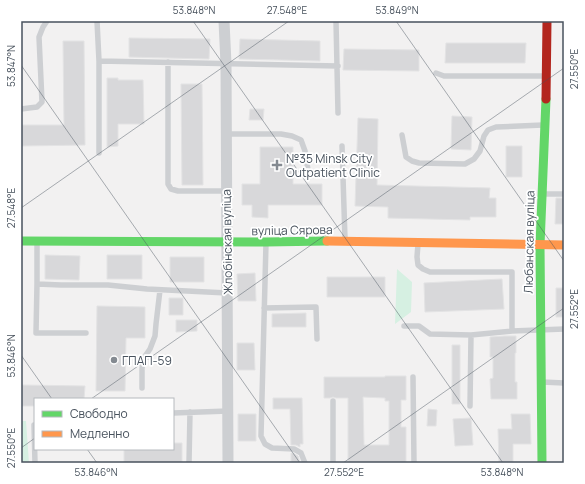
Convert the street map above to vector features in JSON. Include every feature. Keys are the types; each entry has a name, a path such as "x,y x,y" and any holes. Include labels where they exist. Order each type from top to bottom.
{"street":[{"name":"Жлобінская вуліца","path":"224,21 226,64 228,463"},
{"name":"Любанская вуліца","path":"542,463 540,245 545,125 547,21"},
{"name":"вуліца Сярова","path":"21,241 345,241 540,245 564,244"}],"lane":[{"path":"21,109 37,107 42,102 39,38 47,21"},
{"path":"97,21 99,61 99,153"},
{"path":"336,21 338,113"},
{"path":"99,61 338,66"},
{"path":"168,62 168,184 171,189 178,191 226,191"},
{"path":"436,73 444,76 546,76"},
{"path":"402,135 406,157 412,161 419,163 465,164 474,159 480,151 484,136 488,130 496,126 545,125"},
{"path":"226,134 281,134 292,136 301,140 305,151 308,170"},
{"path":"342,146 345,241"},
{"path":"542,194 564,194"},
{"path":"37,241 36,333 86,333"},
{"path":"266,242 261,436 264,444 272,448 294,449 301,453 305,463"},
{"path":"418,242 418,266 430,272 512,272 512,331"},
{"path":"36,284 108,285 147,290 227,293"},
{"path":"142,388 143,359 156,336 160,290"},
{"path":"264,308 316,306 317,339"},
{"path":"404,326 419,326 430,334 471,335 512,331 564,329"},
{"path":"470,406 471,335"},
{"path":"413,377 414,463"},
{"path":"542,382 564,383"},
{"path":"333,402 333,463"},
{"path":"174,413 228,411"},
{"path":"189,463 190,412"},
{"path":"35,450 35,463"}],"green space":[{"path":"397,269 412,282 411,312 395,324"},
{"path":"21,421 26,421 29,463 21,463"}],"building":[{"path":"129,38 210,39 209,59 129,57"},
{"path":"240,39 320,41 320,61 239,59"},
{"path":"63,41 84,41 85,145 21,146 21,125 64,125"},
{"path":"446,43 526,43 525,63 445,63"},
{"path":"344,49 419,50 419,71 343,70"},
{"path":"107,78 118,78 118,80 143,80 144,124 118,124 118,146 107,147"},
{"path":"181,84 202,84 203,185 182,185"},
{"path":"250,109 264,109 263,120 249,120"},
{"path":"452,116 472,117 471,150 451,149"},
{"path":"358,118 378,119 377,185 490,188 489,198 496,198 496,217 470,217 470,220 388,218 388,207 355,206"},
{"path":"506,146 522,146 522,177 506,177"},
{"name":"№35 Minsk City Outpatient Clinic","path":"260,147 293,147 293,184 322,184 322,205 268,205 268,218 252,217 252,205 242,205 242,184 260,184"},
{"path":"556,198 564,198 564,224 555,224"},
{"path":"45,255 80,256 79,280 45,279"},
{"path":"107,255 142,255 142,279 107,279"},
{"path":"170,257 204,257 204,282 170,282"},
{"path":"255,273 256,301 238,301 237,274"},
{"path":"327,277 385,277 385,297 327,297"},
{"path":"502,279 504,309 425,312 424,283"},
{"path":"556,288 564,288 564,317 556,317"},
{"path":"169,298 183,298 183,315 169,315"},
{"path":"97,306 145,307 145,338 126,338 125,391 96,391"},
{"path":"306,313 306,327 272,327 272,314"},
{"path":"176,320 197,320 197,331 176,332"},
{"path":"516,336 515,382 517,382 517,399 491,399 490,379 493,378 493,357 490,357 490,337"},
{"path":"237,343 254,343 255,370 237,370"},
{"path":"452,345 460,345 460,404 452,404"},
{"path":"406,376 406,400 401,400 401,427 406,427 406,463 348,463 348,398 324,398 324,377","holes":["363,397 385,398 385,401 389,401 389,445 364,445"]},
{"path":"21,385 85,386 84,398 34,398 34,406 21,406"},
{"path":"273,398 302,398 303,444 300,444 300,447 291,445 290,409 273,409"},
{"path":"428,409 437,410 436,426 427,426"},
{"path":"238,414 256,414 256,441 238,441"},
{"path":"511,414 530,414 531,444 513,444 513,463 499,463 498,429 512,429"},
{"path":"471,418 473,445 455,446 453,419"},
{"path":"174,443 182,443 182,463 124,463 124,450 174,450"},
{"path":"291,453 298,456 300,463 291,463"}],"traffic: fast":[{"path":"542,463 540,245 546,99"},
{"path":"21,241 327,241"}],"traffic: slow":[{"path":"327,241 564,245"}],"traffic: jam":[{"path":"546,99 547,21"}],"place":[{"name":"№35 Minsk City Outpatient Clinic","path":"277,165"},
{"name":"ГПАП-59","path":"114,360"}]}
